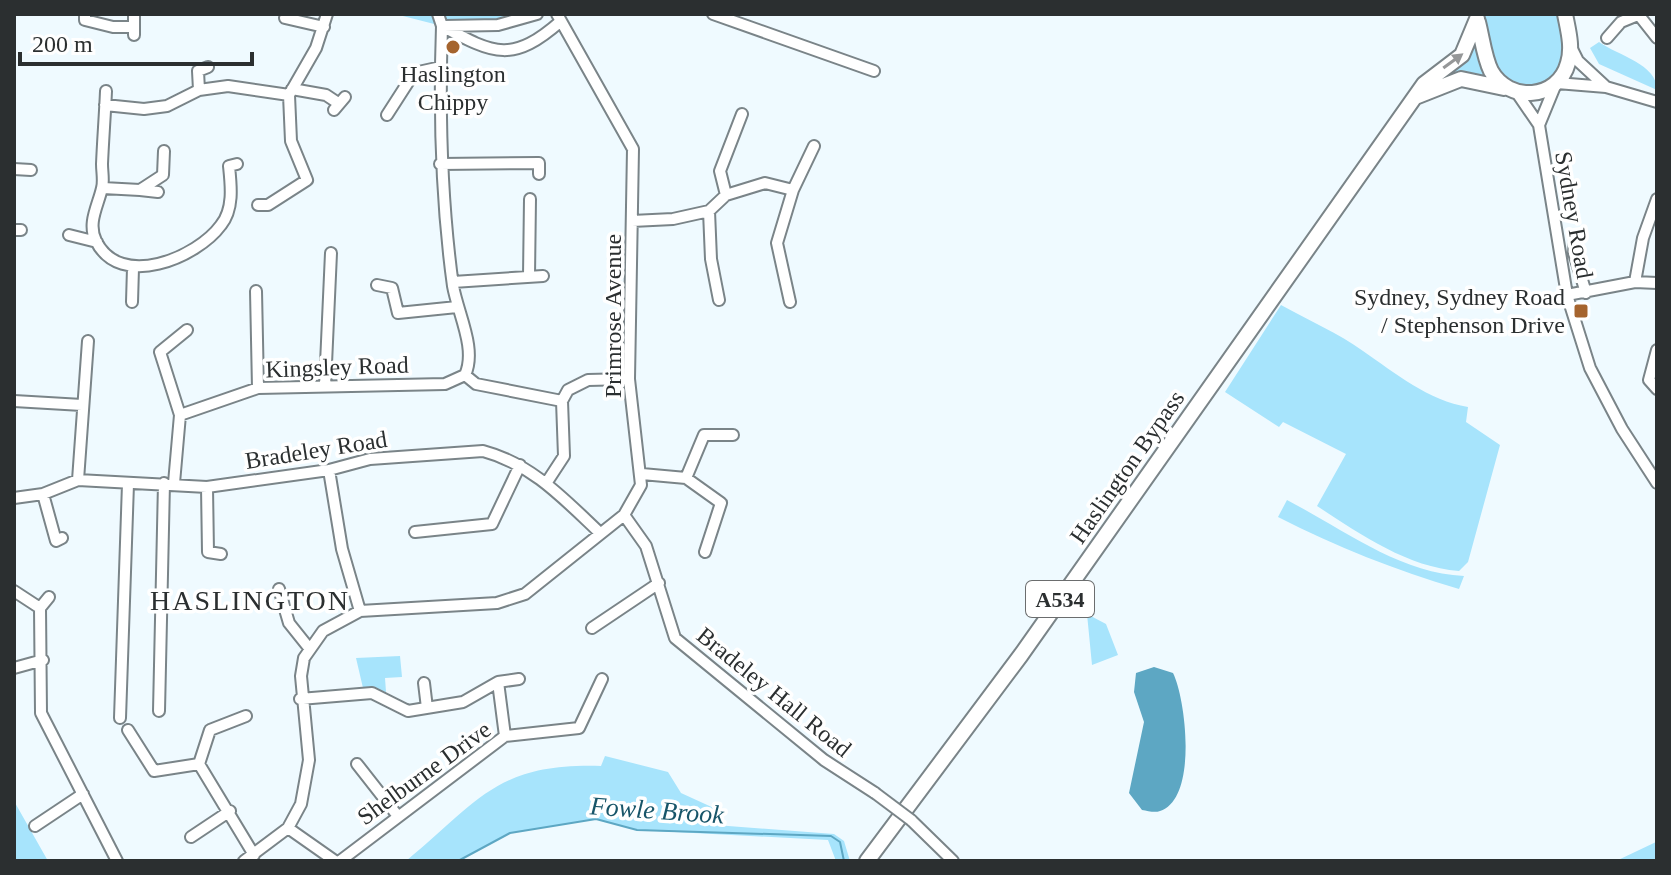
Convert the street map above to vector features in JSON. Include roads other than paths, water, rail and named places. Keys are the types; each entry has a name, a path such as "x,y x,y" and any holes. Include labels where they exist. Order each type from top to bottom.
{"highway":[{"path":"1418,96 1461,79 1532,93 1556,84 1569,61 1571,47 1565,14"},
{"path":"1477,16 1490,69 1515,92"},
{"name":"Haslington Bypass","path":"867,861 1021,655 1430,77 1462,55 1477,16"}],"street":[{"path":"85,14 85,20 133,31 134,14"},
{"path":"258,205 268,205 307,180 291,141 291,92 324,27 327,14"},
{"path":"438,14 442,26 440,164 453,282 470,355 465,375 476,384 562,401"},
{"path":"442,26 498,25 537,14"},
{"path":"713,14 874,71"},
{"path":"1607,38 1621,22 1638,14 1657,38"},
{"path":"442,26 498,52 534,45 559,17"},
{"name":"Primrose Avenue","path":"559,17 633,149 629,379 642,474"},
{"path":"285,18 324,27"},
{"path":"1571,47 1584,68 1606,87"},
{"path":"387,115 414,73 441,67"},
{"path":"198,68 199,90"},
{"path":"1556,84 1606,87 1657,102"},
{"name":"Sydney Road","path":"1539,125 1556,84"},
{"path":"105,105 144,109 167,106 199,90 228,86 326,95 339,103"},
{"path":"106,91 103,188 93,217 97,242 111,258 133,268 149,266 201,244 223,224 232,193 229,164"},
{"name":"Sydney Road","path":"1515,92 1539,125 1567,295 1590,368 1622,429 1657,483"},
{"path":"726,195 720,171 742,114"},
{"path":"790,302 777,243 793,190 814,146"},
{"path":"140,190 163,175 164,151"},
{"path":"440,164 539,169"},
{"path":"14,169 31,170"},
{"path":"632,221 673,219 709,211 726,195 765,183 793,190"},
{"path":"103,188 158,192"},
{"path":"529,276 530,199"},
{"path":"1635,282 1645,228 1657,199"},
{"path":"709,211 711,259 719,300"},
{"path":"69,235 97,242"},
{"name":"Sydney Road","path":"1575,239 1574,253 1586,293"},
{"path":"325,386 331,253"},
{"path":"132,302 133,268"},
{"path":"453,282 543,276"},
{"path":"1567,295 1635,282 1657,283"},
{"path":"377,285 392,288 398,313 457,307"},
{"path":"256,291 258,388"},
{"path":"159,711 169,483 180,415 160,352 187,330"},
{"path":"78,480 88,341"},
{"path":"1657,350 1649,380 1657,389"},
{"name":"Kingsley Road","path":"180,415 258,388 445,384 465,375"},
{"path":"547,482 564,456 562,401 568,390 588,380 629,379"},
{"path":"14,401 82,405"},
{"path":"686,478 704,435 733,435"},
{"name":"Bradeley Road","path":"14,498 43,494 78,480 207,487 329,470 370,459 483,451 520,465 547,482 600,533"},
{"path":"415,532 492,524 520,465"},
{"path":"329,470 342,549 360,611"},
{"path":"199,764 230,811 249,858 288,828 301,804 309,760 300,699 301,676 309,648 323,631 360,611 497,603 525,594 624,515 636,496 642,474 686,478 721,503 705,552"},
{"path":"120,718 128,484"},
{"path":"207,487 208,552 221,554"},
{"path":"43,494 56,541 62,538"},
{"name":"Bradeley Hall Road","path":"624,515 646,546 675,638 824,760 911,820 953,861"},
{"path":"592,628 659,583"},
{"path":"279,589 289,623 309,648"},
{"path":"14,591 40,608"},
{"path":"49,597 40,608 43,660 41,713 112,859"},
{"path":"14,668 43,660"},
{"path":"300,699 372,693 408,711 463,702 498,682 519,679"},
{"name":"Shelburne Drive","path":"288,828 338,861 505,736 579,728 602,679"},
{"path":"498,682 505,736"},
{"path":"424,683 427,708"},
{"path":"199,764 210,730 246,716"},
{"path":"128,730 154,771 199,764"},
{"path":"357,764 397,815"},
{"path":"35,826 83,794"},
{"path":"191,837 230,811"}],"waterway":[{"name":"Fowle Brook","path":"458,861 510,833 596,819 637,830 831,836 840,842 844,861"}],"place":[{"name":"Haslington Chippy","path":"453,47"},
{"name":"Sydney, Sydney Road / Stephenson Drive","path":"1581,311"}],"district":[{"name":"HASLINGTON","path":"250,600"}]}
